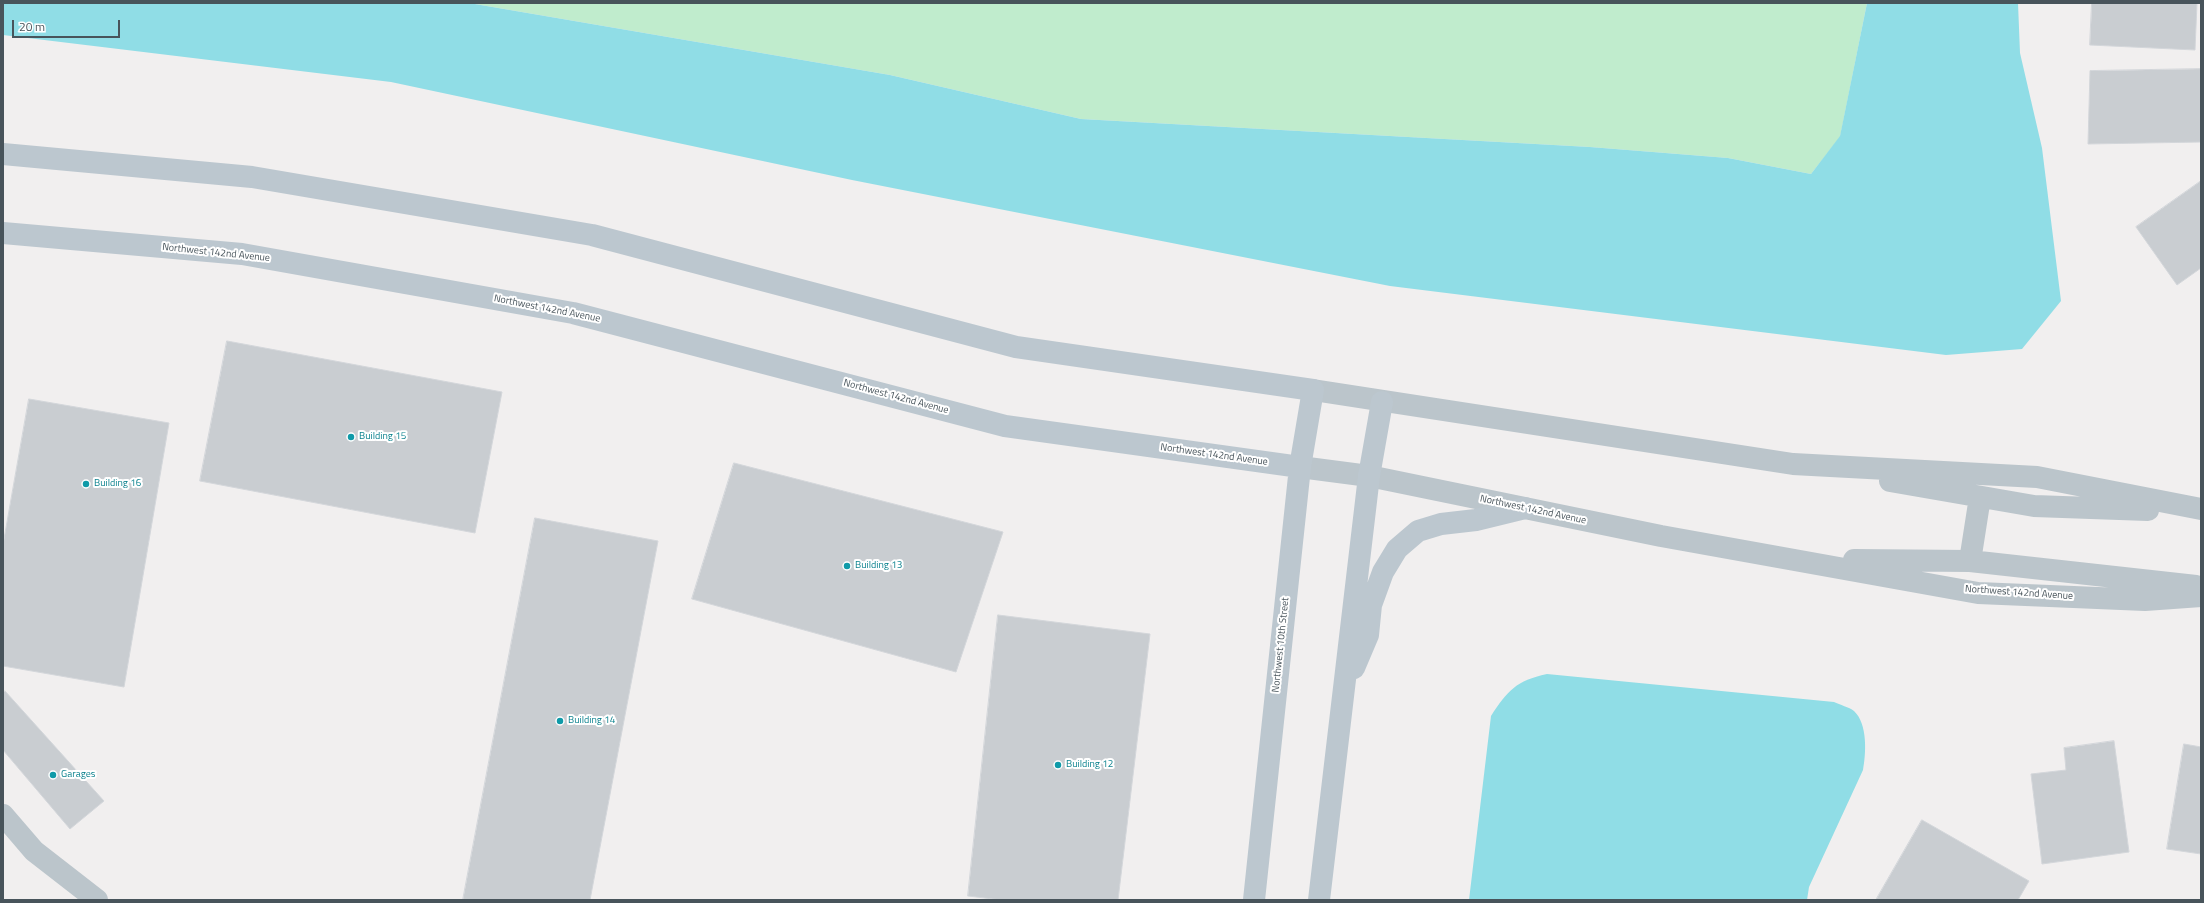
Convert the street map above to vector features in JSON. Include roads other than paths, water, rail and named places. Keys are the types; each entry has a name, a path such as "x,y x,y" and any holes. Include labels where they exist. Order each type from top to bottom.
{"street":[{"path":"3,154 252,177 592,236 1016,347 1313,390 1382,402 1793,464 2034,506 2201,510"},
{"name":"Northwest 142nd Avenue","path":"3,233 242,254 573,313 1005,426 1369,476 1790,560 1978,593 2145,600 2201,596"},
{"name":"Northwest 10th Street","path":"1254,900 1300,467 1313,390"},
{"path":"1319,900 1369,476 1382,402"},
{"path":"1793,464 2037,477 2201,510"},
{"path":"1970,561 1980,497"},
{"path":"1343,693 1368,634 1372,605 1383,572 1397,549 1418,531 1435,526 1476,520 1525,508"},
{"name":"Northwest 142nd Avenue","path":"1790,560 1970,561 2201,586"},
{"path":"3,814 34,851 96,900"}],"water":[{"path":"3,3 469,3 890,75 1081,119 1590,147 1728,158 1811,174 1840,136 1867,3 2018,3 2020,53 2042,148 2061,301 2022,349 1946,355 1390,286 852,180 391,82 3,35"},
{"path":"1547,674 1834,702 1854,711 1862,723 1864,731 1865,756 1863,770 1809,887 1807,900 1469,900 1491,716 1503,699 1514,688 1528,680"}],"place":[{"name":"Building 15","path":"351,437"},
{"name":"Building 16","path":"86,484"},
{"name":"Building 13","path":"847,566"},
{"name":"Building 14","path":"560,721"},
{"name":"Building 12","path":"1058,765"},
{"name":"Garages","path":"53,775"}]}
